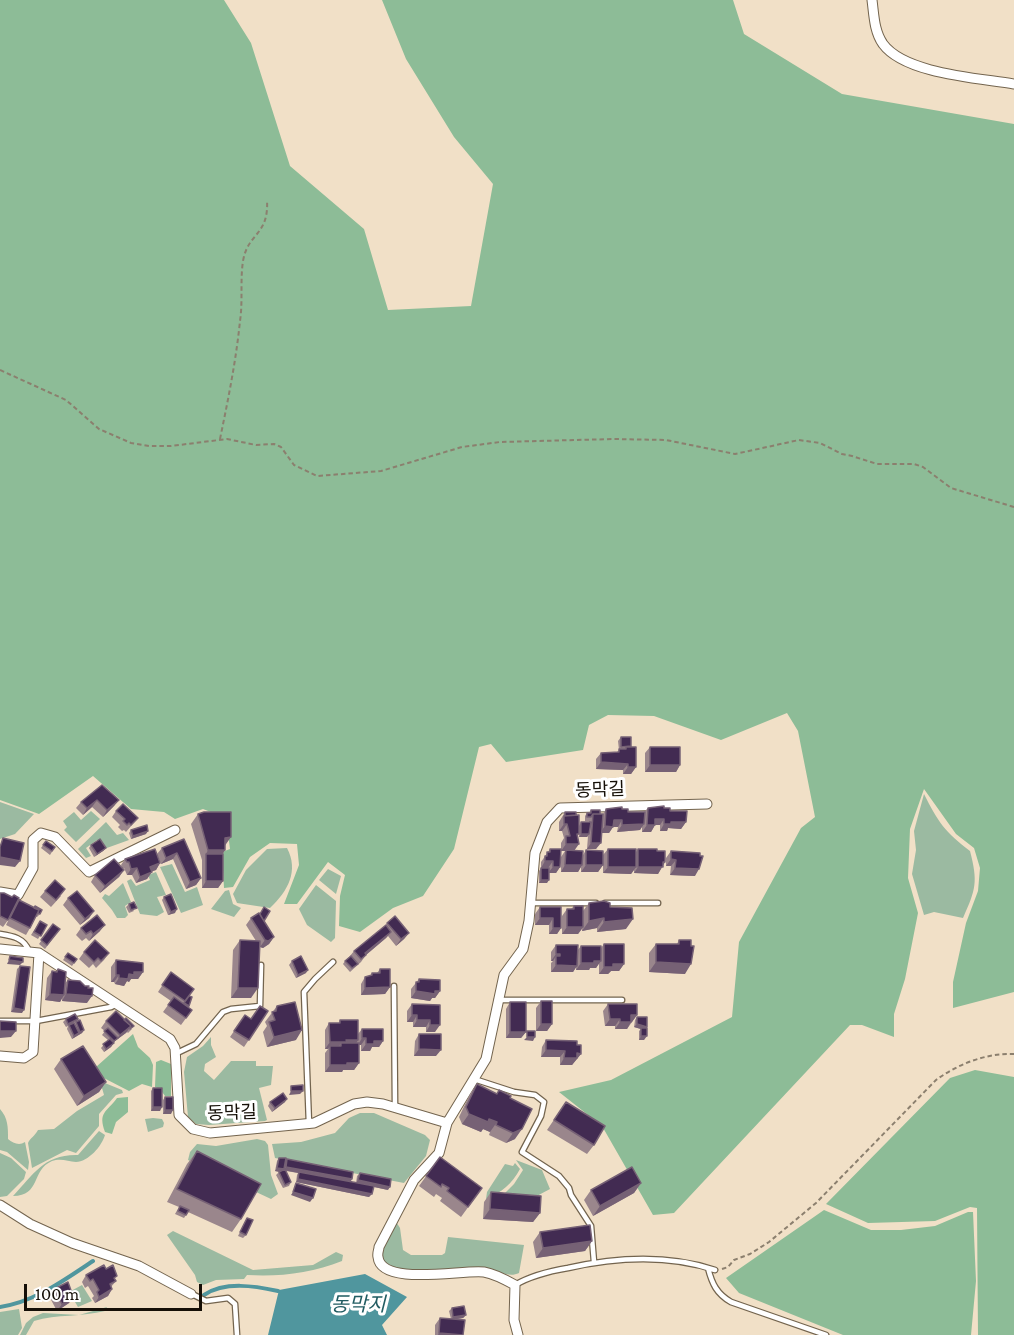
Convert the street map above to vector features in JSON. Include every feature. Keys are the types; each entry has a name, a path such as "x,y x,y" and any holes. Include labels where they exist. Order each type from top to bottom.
{"street":[{"path":"873,0 875,26 884,45 909,64 941,72 1014,84"},
{"name":"동막길","path":"515,1284 483,1272 405,1274 383,1267 378,1257 379,1247 385,1234 414,1180 439,1153 447,1123 486,1059 504,975 523,949 529,921 535,853 547,822 560,808 707,804"},
{"path":"0,892 18,895 33,868 33,840 41,833 55,837 89,872 175,830"},
{"path":"0,949 34,952 170,1039 176,1054"},
{"path":"0,1056 24,1058 33,1052 36,1021 34,952"},
{"name":"동막길","path":"176,1054 179,1115 193,1130 210,1133 309,1124 354,1104 367,1102 395,1107 447,1123"},
{"path":"0,1205 30,1224 72,1243 139,1266 191,1294"},
{"path":"515,1284 514,1320 518,1335"}],"lane":[{"path":"530,903 658,903"},
{"path":"0,934 20,939 34,952"},
{"path":"309,1124 304,992 333,962"},
{"path":"176,1054 196,1044 223,1012 260,1006 261,965"},
{"path":"394,986 395,1107"},
{"path":"497,1000 622,1000"},
{"path":"0,1021 36,1021 117,1004"},
{"path":"474,1078 514,1092 535,1095 544,1102 541,1116 522,1152 559,1176 569,1188 591,1226 594,1262"},
{"path":"515,1284 548,1272 624,1258 687,1261 715,1270"},
{"path":"708,1268 712,1282 720,1296 731,1302 826,1335"},
{"path":"191,1294 206,1301 228,1298 235,1304 237,1335"}],"path":[{"path":"220,439 240,321 243,261 250,242 264,228 267,219 267,200"},
{"path":"0,370 66,400 99,429 131,443 171,446 220,439 256,445 274,444 281,447 300,468 310,474 325,477 381,471 462,447 500,442 666,440 735,454 764,449 789,441 809,441 820,443 842,454 865,461 891,465 914,464 923,467 951,488 1014,507"},
{"path":"715,1270 728,1267 734,1260 758,1249 816,1203 936,1080 956,1066 971,1061 1014,1054"}],"green space":[{"path":"0,0 224,0 251,43 290,166 364,229 388,310 471,306 493,184 454,137 406,59 382,0 733,0 744,34 842,94 1014,124 1014,992 953,1008 953,982 966,923 978,891 980,868 974,848 956,834 924,789 910,829 908,878 918,913 905,979 894,1014 894,1037 862,1025 850,1025 674,1213 653,1215 602,1126 559,1092 611,1080 732,1017 739,942 801,828 815,817 798,731 787,713 721,740 654,716 608,715 589,725 583,750 506,762 491,744 479,747 454,849 423,896 393,908 360,932 339,926 340,896 345,875 328,862 297,904 284,904 299,865 297,844 270,843 250,857 233,887 224,888 222,852 230,849 226,818 203,809 175,819 164,812 131,809 93,776 39,814 0,800"},
{"path":"924,794 943,826 970,851 975,878 971,900 963,918 934,912 924,915 912,874 916,850 914,831"},
{"path":"0,802 34,814 15,834 0,839"},
{"path":"91,811 100,819 76,842 64,830 67,827 63,821 74,812 81,820"},
{"path":"106,822 117,835 123,833 129,840 104,849 97,840 86,848 91,856 86,858 78,849"},
{"path":"287,848 292,873 282,895 270,908 237,903 233,894 246,870 267,849"},
{"path":"172,864 185,892 197,887 203,905 181,913 160,867"},
{"path":"328,869 341,876 336,894 319,880"},
{"path":"156,872 166,895 157,897 164,912 157,916 140,914 127,881 131,879 136,886 150,880 148,875"},
{"path":"123,883 131,902 125,906 128,915 125,918 117,918 102,898 105,894 109,896"},
{"path":"316,885 336,901 335,938 331,942 307,925 299,909"},
{"path":"229,890 233,904 241,908 234,917 211,909 225,891"},
{"path":"133,1034 138,1047 150,1058 153,1065 152,1087 142,1084 129,1091 96,1074 96,1067"},
{"path":"211,1037 211,1045 216,1057 205,1064 204,1071 214,1080 231,1061 256,1061 256,1066 273,1066 271,1085 259,1088 267,1120 209,1125 196,1124 188,1117 184,1072 187,1057"},
{"path":"161,1060 171,1064 171,1096 165,1096 160,1089 155,1087 156,1062"},
{"path":"975,1070 1014,1077 1014,1335 978,1335 977,1208 970,1207 935,1221 868,1223 826,1204 950,1078"},
{"path":"100,1081 122,1090 123,1093 116,1095 99,1114 99,1126 76,1153 67,1150 32,1168 28,1143 30,1140 38,1130 54,1129 77,1111 104,1095"},
{"path":"128,1097 128,1112 116,1122 112,1134 105,1132 102,1120 104,1113 117,1098"},
{"path":"0,1109 6,1119 8,1139 16,1144 25,1142 29,1162 28,1170 7,1152 0,1150"},
{"path":"360,1113 374,1113 425,1135 430,1140 426,1156 404,1183 275,1158 272,1144 301,1142 335,1133 349,1118"},
{"path":"145,1119 162,1119 163,1127 148,1132"},
{"path":"99,1131 105,1135 98,1148 90,1156 76,1162 52,1161 41,1170 28,1192 13,1196 34,1173 48,1162 56,1158 78,1155"},
{"path":"257,1139 265,1141 268,1145 271,1175 278,1194 271,1199 188,1160 190,1152 197,1144 216,1146"},
{"path":"0,1153 11,1158 26,1172 24,1179 7,1196 0,1197"},
{"path":"516,1160 542,1170 550,1189 533,1198 502,1196 523,1170"},
{"path":"515,1163 520,1169 514,1179 502,1190 486,1199 487,1192 505,1164 513,1166"},
{"path":"824,1210 871,1230 901,1230 935,1226 973,1212 976,1281 971,1335 843,1335 739,1293 726,1278"},
{"path":"395,1220 400,1228 403,1250 411,1255 442,1255 445,1253 448,1237 524,1245 519,1273 508,1274 488,1269 424,1272 397,1269 387,1265 381,1254 385,1239"},
{"path":"173,1231 253,1270 313,1265 336,1252 343,1255 342,1261 307,1271 284,1275 247,1275 244,1279 216,1280 203,1285 197,1282 195,1275 167,1235"},
{"path":"82,1285 92,1301 78,1307 69,1292"},
{"path":"107,1307 105,1311 79,1315"},
{"path":"19,1309 22,1328 18,1335 0,1335 0,1312"},
{"path":"43,1313 78,1315 34,1321 26,1335 20,1335 26,1323"}],"water":[{"name":"동막지","path":"365,1274 407,1297 382,1325 387,1335 268,1335 279,1290"}],"building":[{"path":"621,737 631,737 631,746 621,747"},
{"path":"626,747 636,747 636,767 628,767 628,764 601,762 601,753 619,752 619,749 626,749"},
{"path":"650,747 680,747 680,765 650,765"},
{"path":"102,785 119,800 107,810 97,800 87,808 81,802"},
{"path":"123,804 138,818 131,825 129,823 127,825 123,821 125,819 116,811"},
{"path":"664,806 664,808 670,808 670,811 687,811 686,822 664,824 664,819 655,819 655,825 647,825 648,808"},
{"path":"622,807 622,809 628,809 628,812 645,812 644,824 622,825 622,820 614,820 613,827 605,826 606,809"},
{"path":"591,810 600,810 600,814 587,817 587,813 591,813"},
{"path":"231,812 231,837 225,838 225,850 208,850 198,814"},
{"path":"565,812 576,812 576,815 565,816"},
{"path":"593,814 603,814 601,843 591,843"},
{"path":"579,815 579,834 577,834 579,844 566,844 566,836 570,836 567,824 564,824 564,816"},
{"path":"581,822 591,822 589,834 581,834"},
{"path":"147,825 148,831 133,836 131,830"},
{"path":"3,838 24,843 20,861 0,857"},
{"path":"100,839 106,848 97,854 91,845"},
{"path":"184,839 201,878 190,882 177,853 166,858 162,848"},
{"path":"46,841 55,847 52,851 43,845"},
{"path":"155,849 160,863 150,867 152,872 140,877 137,868 131,869 129,862 125,859"},
{"path":"550,849 561,849 560,867 553,867 553,861 545,861 545,856"},
{"path":"608,849 636,849 636,867 608,867"},
{"path":"638,849 665,851 663,867 638,867"},
{"path":"566,850 583,851 582,865 565,865"},
{"path":"586,850 603,851 603,865 586,865"},
{"path":"671,851 700,853 700,856 703,856 699,869 675,868 676,860 671,859"},
{"path":"206,854 223,854 223,881 206,881"},
{"path":"114,859 124,870 105,886 95,875"},
{"path":"541,868 549,868 549,880 541,880"},
{"path":"55,880 65,889 56,900 45,891"},
{"path":"77,891 94,911 85,919 68,898"},
{"path":"0,893 19,898 8,920 0,916"},
{"path":"171,894 177,909 171,912 164,897"},
{"path":"19,900 39,910 30,928 10,918"},
{"path":"604,901 610,903 610,907 632,908 633,919 604,922 604,918 589,921 589,903"},
{"path":"134,902 137,908 131,910 129,904"},
{"path":"574,906 583,906 583,927 567,927 567,909 574,909"},
{"path":"264,907 270,911 264,921 260,914"},
{"path":"540,907 561,907 561,928 553,928 553,918 540,918"},
{"path":"259,913 274,937 268,941 265,940 251,918"},
{"path":"97,915 105,925 93,934 91,931 86,934 81,928"},
{"path":"395,916 409,933 401,939 387,923"},
{"path":"40,921 47,925 41,936 34,932"},
{"path":"53,924 60,929 47,945 41,940"},
{"path":"386,925 391,932 361,959 354,951"},
{"path":"95,940 109,953 101,961 98,958 94,962 84,952"},
{"path":"240,940 260,941 258,988 238,988"},
{"path":"679,940 691,940 691,946 694,946 691,964 656,962 656,944 679,944"},
{"path":"604,944 624,944 624,964 604,967"},
{"path":"556,945 578,945 577,966 556,965 556,956 560,954 556,954"},
{"path":"581,946 601,946 601,961 581,963"},
{"path":"68,953 77,959 74,963 65,957"},
{"path":"10,956 23,958 23,962 9,960"},
{"path":"301,956 308,970 298,975 292,961"},
{"path":"351,956 358,964 352,968 345,961"},
{"path":"116,960 143,963 143,972 129,974 128,979 119,978 119,975 116,975"},
{"path":"20,966 30,967 24,1010 14,1008"},
{"path":"58,969 66,972 64,995 50,994 52,971 57,972"},
{"path":"380,969 390,969 390,987 365,988 365,977 372,973 380,973"},
{"path":"171,972 194,989 185,1001 162,985"},
{"path":"419,979 440,980 440,991 435,991 435,994 416,991 416,982 419,982"},
{"path":"68,980 80,981 85,986 89,986 88,988 93,988 92,996 66,994"},
{"path":"189,996 192,997 189,1006 184,1003"},
{"path":"174,997 192,1010 186,1018 168,1005"},
{"path":"541,1001 552,1001 552,1024 541,1024"},
{"path":"295,1002 302,1030 274,1037 269,1022 275,1020 272,1012 276,1011 277,1006"},
{"path":"510,1002 526,1002 526,1032 510,1032"},
{"path":"412,1004 440,1005 440,1025 430,1025 430,1020 417,1020 417,1015 412,1015"},
{"path":"608,1004 637,1004 637,1015 631,1015 631,1022 610,1019"},
{"path":"260,1006 268,1011 249,1040 234,1031 245,1015 251,1019"},
{"path":"116,1011 131,1026 120,1035 106,1021"},
{"path":"75,1014 78,1019 68,1024 66,1019"},
{"path":"637,1017 647,1017 647,1027 637,1024"},
{"path":"126,1018 134,1026 130,1029 131,1026 124,1020"},
{"path":"80,1020 84,1030 80,1032 76,1022"},
{"path":"340,1020 358,1020 358,1040 330,1042 329,1023 340,1023"},
{"path":"0,1021 16,1022 16,1031 0,1031"},
{"path":"74,1023 79,1033 74,1036 69,1025"},
{"path":"108,1028 118,1038 114,1041 104,1031"},
{"path":"641,1028 647,1028 647,1036 641,1036"},
{"path":"362,1029 383,1029 383,1041 366,1044 366,1038 362,1038"},
{"path":"527,1031 535,1031 535,1037 527,1037"},
{"path":"419,1034 441,1034 441,1050 419,1049"},
{"path":"110,1039 114,1043 106,1049 103,1044"},
{"path":"546,1040 577,1041 577,1045 581,1045 581,1054 577,1053 577,1058 564,1058 565,1051 546,1050"},
{"path":"341,1043 359,1043 359,1063 330,1065 330,1046 341,1046"},
{"path":"83,1046 106,1082 84,1096 61,1059"},
{"path":"477,1084 497,1094 499,1090 532,1109 522,1129 513,1133 496,1125 497,1122 489,1119 488,1122 469,1114 466,1107"},
{"path":"303,1085 303,1091 291,1091 291,1086"},
{"path":"153,1088 162,1088 162,1107 153,1107"},
{"path":"283,1093 287,1099 275,1108 270,1102"},
{"path":"165,1097 173,1097 173,1110 165,1110"},
{"path":"566,1102 605,1126 594,1145 554,1120"},
{"path":"197,1151 261,1184 241,1219 177,1189"},
{"path":"440,1157 482,1188 468,1207 447,1191 449,1188 442,1184 441,1187 426,1176"},
{"path":"279,1158 286,1158 284,1169 277,1168"},
{"path":"287,1159 353,1172 352,1179 286,1167"},
{"path":"632,1167 641,1183 600,1206 591,1190"},
{"path":"285,1169 291,1182 285,1185 279,1172"},
{"path":"299,1172 374,1186 372,1194 298,1179"},
{"path":"360,1173 391,1179 390,1187 358,1180"},
{"path":"296,1183 316,1189 313,1198 293,1192"},
{"path":"491,1192 541,1196 540,1213 490,1209"},
{"path":"180,1206 189,1210 186,1215 178,1211"},
{"path":"247,1218 253,1220 246,1235 240,1232"},
{"path":"590,1225 592,1241 543,1248 540,1232"},
{"path":"104,1265 106,1269 113,1265 117,1276 114,1278 116,1281 110,1284 112,1289 99,1297 97,1292 99,1290 93,1279 90,1281 86,1275"},
{"path":"68,1282 73,1296 62,1304 54,1289"},
{"path":"464,1306 466,1315 453,1317 452,1308"},
{"path":"440,1318 465,1320 463,1335 439,1333"}],"waterway":[{"path":"0,1307 37,1295 93,1261"},
{"path":"204,1295 231,1286 250,1286 278,1291"}]}
